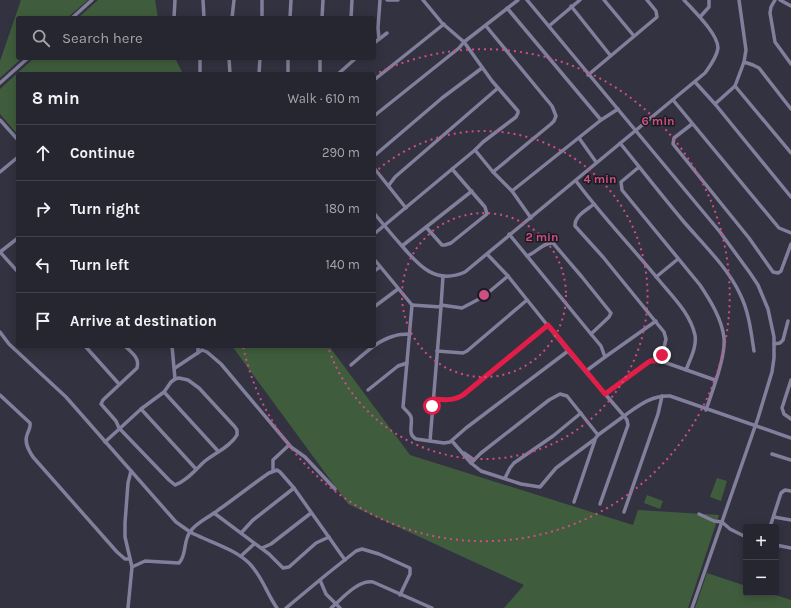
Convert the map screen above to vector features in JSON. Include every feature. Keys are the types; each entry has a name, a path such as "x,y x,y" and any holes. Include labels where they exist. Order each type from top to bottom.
{"street":[{"path":"74,16 92,0"},
{"path":"174,16 175,0"},
{"path":"203,0 204,16"},
{"path":"232,16 234,0"},
{"path":"262,0 262,16"},
{"path":"290,16 291,0"},
{"path":"322,16 323,0"},
{"path":"351,16 352,0"},
{"path":"379,39 378,28 380,0"},
{"path":"387,0 398,0"},
{"path":"376,232 518,115 517,108 498,88 464,42 444,24 423,0"},
{"path":"376,114 518,0"},
{"path":"527,0 720,232 758,285 768,309 774,344 773,368 755,426 692,608"},
{"path":"549,26 580,0"},
{"path":"604,0 634,36"},
{"path":"588,75 657,17 656,11 647,0"},
{"path":"376,216 402,246 424,269 430,273 444,276 455,276 464,272 488,254 509,234 531,218 576,181 596,162 695,82 708,69 718,50 717,41 700,17 684,0"},
{"path":"700,17 709,7 709,0"},
{"path":"715,104 735,86 744,62 746,50 739,0"},
{"path":"775,0 771,7 770,13 775,42 791,64"},
{"path":"780,0 791,6"},
{"path":"572,6 610,55"},
{"path":"507,8 600,120"},
{"path":"376,78 444,24"},
{"path":"486,26 552,106 556,116 551,124 493,172"},
{"path":"376,41 387,33"},
{"path":"0,83 26,60"},
{"path":"200,60 200,72"},
{"path":"229,60 230,72"},
{"path":"259,72 260,60"},
{"path":"288,60 288,72"},
{"path":"320,60 320,72"},
{"path":"340,72 351,60"},
{"path":"744,62 759,68 791,109"},
{"path":"376,154 442,98 482,68"},
{"path":"695,82 715,104 791,197"},
{"path":"735,86 791,153"},
{"path":"389,185 395,177 498,88"},
{"path":"673,100 779,228 791,233"},
{"path":"512,191 600,120 618,109"},
{"path":"0,120 16,138"},
{"path":"692,124 674,138 673,144 749,238 773,272 778,273 781,271 791,244"},
{"path":"579,138 596,162"},
{"path":"620,143 723,268 736,286 746,308 754,351"},
{"path":"475,150 493,172 512,191 531,218"},
{"path":"0,172 16,159"},
{"path":"639,167 621,182 622,190 700,285 708,297 722,328 724,347 706,410"},
{"path":"426,227 442,245 445,245 451,243 486,216 487,212 485,207 452,169"},
{"path":"376,171 382,180 389,185 406,208"},
{"path":"576,181 681,307 693,331 695,341 686,370"},
{"path":"402,246 472,191"},
{"path":"594,204 577,217 575,220 576,228 603,257 666,334 661,361"},
{"path":"509,234 601,346 605,357"},
{"path":"16,240 0,252 16,270"},
{"path":"527,256 534,254 548,243 553,243 582,276 611,313 609,318 591,334"},
{"path":"488,254 508,276 627,420 628,426 600,504"},
{"path":"656,277 678,259"},
{"path":"376,262 412,305 403,408 411,417 411,434 413,438 420,441 444,443 452,441 466,428 568,350"},
{"path":"376,270 380,267"},
{"path":"430,441 444,276"},
{"path":"412,305 462,308 483,297 508,276"},
{"path":"376,306 398,289"},
{"path":"437,351 467,352 527,300"},
{"path":"586,371 656,321"},
{"path":"774,344 780,343 783,340 788,321"},
{"path":"433,399 459,398 548,325"},
{"path":"0,332 9,344 66,397 171,517 190,531 241,556 255,570 277,608"},
{"path":"376,346 388,338 410,334"},
{"path":"87,348 120,384"},
{"path":"105,442 119,428 141,409 164,392 175,379 188,380 199,388 237,430 237,437 181,482 175,485 119,428 116,421 101,404 103,400 137,368 139,363 138,359 127,348"},
{"path":"172,348 175,379"},
{"path":"198,348 198,353"},
{"path":"351,365 372,348"},
{"path":"175,368 202,350 207,352 222,364 289,445 305,458 335,489"},
{"path":"605,394 650,361 661,361 715,380"},
{"path":"368,390 398,366 407,363"},
{"path":"791,380 782,408 784,414 791,419"},
{"path":"164,392 218,451"},
{"path":"471,463 558,394 564,394 567,396 598,435"},
{"path":"0,395 30,423 26,440 29,451 33,457 117,552 124,559 130,559"},
{"path":"463,452 471,463 481,471 521,484 540,487 556,468 595,439 598,435 643,402 662,396 675,398 706,410 791,438"},
{"path":"624,512 658,414 662,396"},
{"path":"141,409 196,469"},
{"path":"505,478 514,463 553,436 581,413"},
{"path":"574,502 595,439"},
{"path":"452,441 474,460"},
{"path":"273,470 272,460 289,445"},
{"path":"772,454 791,460"},
{"path":"132,567 145,561 179,563 185,541 190,531 201,521 273,470 280,472 294,488 345,560"},
{"path":"128,608 132,567 125,537 124,523 128,483 131,471"},
{"path":"241,533 253,520 294,488"},
{"path":"771,524 781,493 785,490 791,491"},
{"path":"214,513 254,544 262,548 283,568 289,567 316,543 329,537"},
{"path":"262,548 271,544 311,513"},
{"path":"700,514 714,521 722,522 730,529 743,536"},
{"path":"774,517 791,520"},
{"path":"241,556 254,544"},
{"path":"779,546 791,548"},
{"path":"286,608 356,551 362,549 366,549 410,567 410,574 400,595"},
{"path":"320,580 326,594 340,608"},
{"path":"331,608 351,591 368,582 373,582 432,608"}],"green space":[{"path":"21,0 88,0 69,16 16,16 16,60 20,60 0,78 0,61"},
{"path":"98,0 155,0 158,16 80,16"},
{"path":"32,60 176,60 182,72 19,72"},
{"path":"16,74 16,133 0,114 0,89"},
{"path":"233,348 330,348 410,455 633,525 638,510 719,515 688,608 504,608 524,585 348,504"},
{"path":"717,478 727,481 721,501 710,497"},
{"path":"647,495 663,501 660,509 644,503"},
{"path":"707,573 743,585 743,596 778,596 791,600 791,608 695,608"}],"route":[{"path":"432,406 433,399 445,400 459,398 548,325 605,394 650,361 661,361 662,355"}]}
